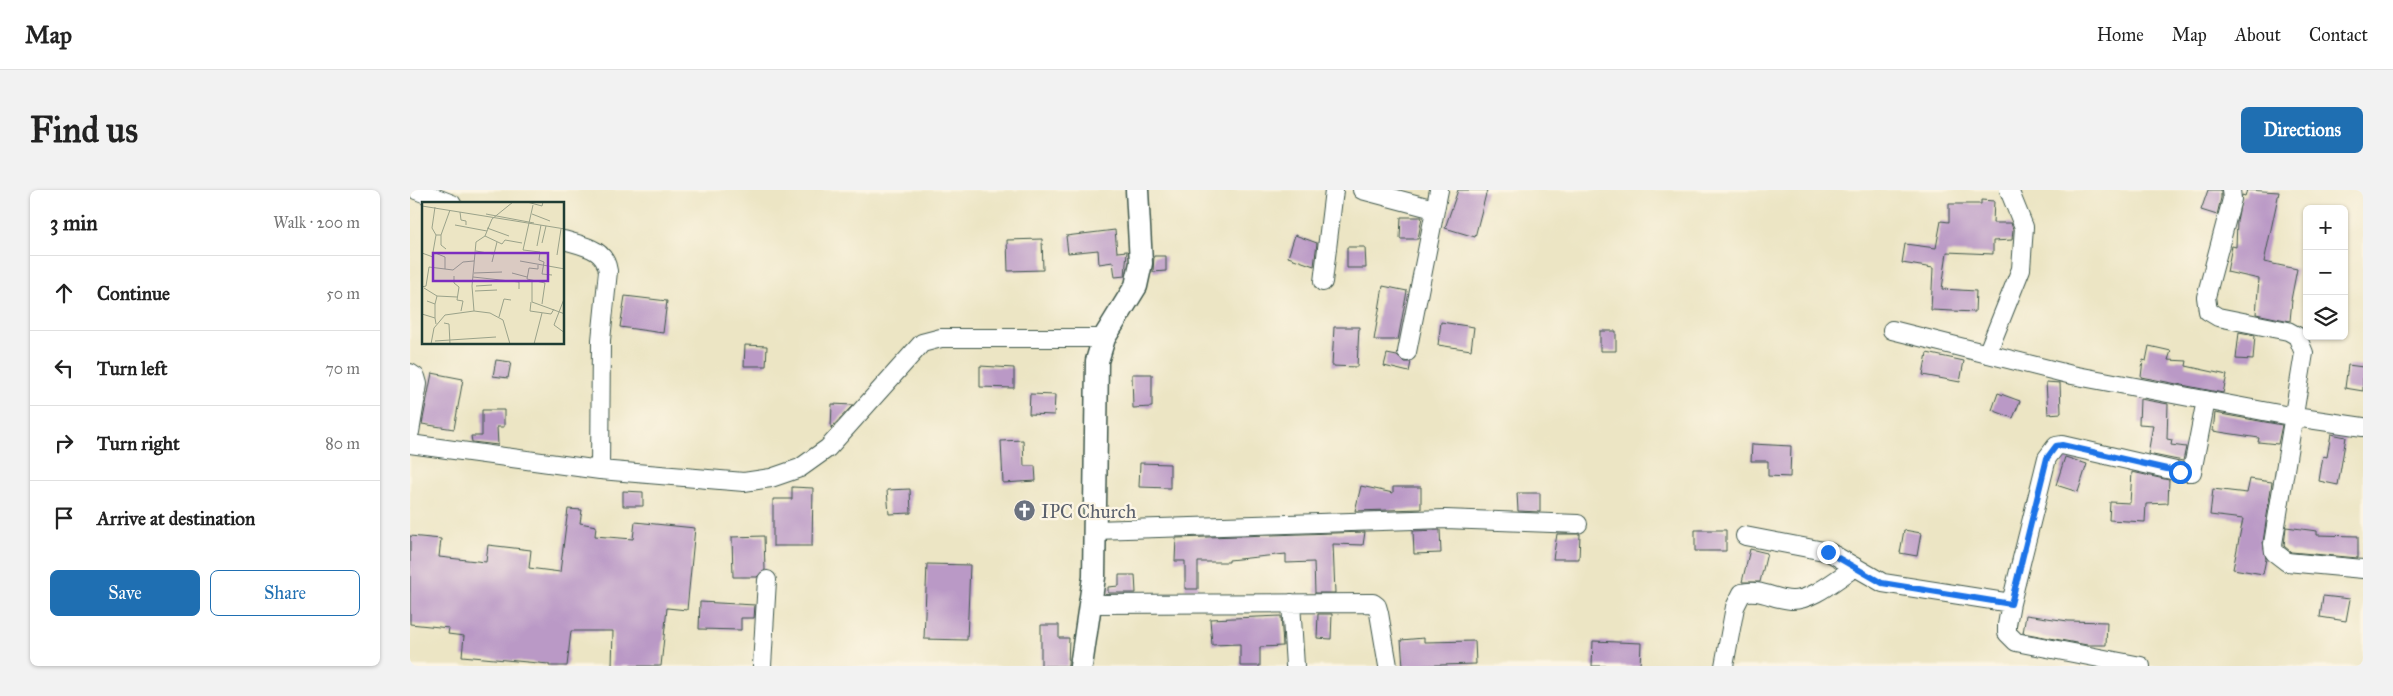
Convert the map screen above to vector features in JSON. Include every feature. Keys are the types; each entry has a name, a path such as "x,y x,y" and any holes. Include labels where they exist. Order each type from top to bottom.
{"street":[{"path":"416,190 447,202"},
{"path":"1081,666 1094,577 1097,360 1104,338 1136,286 1141,264 1137,190"},
{"path":"1323,282 1334,190"},
{"path":"1362,190 1434,209"},
{"path":"1407,352 1438,190"},
{"path":"1987,354 2021,269 2024,226 2009,190"},
{"path":"2230,190 2232,199 2206,298 2208,311 2218,317 2288,331 2297,336 2302,343 2304,364 2273,544 2274,552 2287,562 2363,569"},
{"path":"565,240 601,253 607,260 608,271 601,340 600,470"},
{"path":"1892,330 2072,375 2295,418 2363,427"},
{"path":"410,444 600,470 744,482 771,478 800,468 828,448 922,343 941,338 1104,338"},
{"path":"410,373 416,377 418,384 410,432"},
{"path":"2141,666 2090,661 2016,642 2008,633 2007,625 2011,604 2047,458 2056,446 2062,445 2180,472 2192,472 2206,400"},
{"path":"1095,530 1445,519 1578,524"},
{"path":"1745,536 1828,552 1882,583 2011,604"},
{"path":"1724,666 1734,607 1742,593 1755,591 1790,600 1799,600 1854,568"},
{"path":"762,666 767,580"},
{"path":"1090,604 1366,603 1377,606 1388,666"},
{"path":"1291,604 1295,666"}],"building":[{"path":"1458,190 1487,190 1475,237 1445,228"},
{"path":"2208,190 2221,190 2217,215 2201,210"},
{"path":"2247,190 2279,192 2264,262 2297,269 2291,300 2290,321 2256,314 2259,279 2227,272 2232,246 2236,247 2237,221 2242,195 2245,196"},
{"path":"1981,200 1994,201 1993,223 2011,223 2013,229 2012,240 1993,241 1993,254 1947,252 1942,289 1976,291 1975,312 1931,310 1933,268 1902,263 1905,244 1936,248 1941,221 1949,222 1949,204 1981,204"},
{"path":"1401,217 1422,217 1418,239 1400,239"},
{"path":"1115,230 1117,252 1127,251 1125,276 1115,277 1113,262 1099,264 1098,250 1068,253 1066,236"},
{"path":"1295,235 1317,243 1314,266 1288,257"},
{"path":"1042,239 1043,270 1008,271 1007,240"},
{"path":"1347,247 1365,247 1366,268 1347,268"},
{"path":"1154,256 1166,256 1166,271 1153,272"},
{"path":"1383,286 1407,291 1398,340 1374,340"},
{"path":"625,296 667,301 663,333 620,327"},
{"path":"1441,322 1474,327 1471,350 1438,345"},
{"path":"1334,327 1359,327 1357,367 1332,366"},
{"path":"1600,331 1616,331 1616,351 1600,351"},
{"path":"2239,332 2255,335 2253,360 2236,359"},
{"path":"745,345 767,346 766,366 744,366"},
{"path":"2149,346 2171,351 2168,360 2187,361 2186,366 2227,375 2223,393 2141,377 2143,360 2146,361"},
{"path":"1927,353 1964,361 1960,382 1923,375"},
{"path":"1387,354 1397,356 1404,362 1411,362 1409,372 1384,366"},
{"path":"496,360 511,362 508,378 493,376"},
{"path":"2348,365 2363,367 2363,391 2345,388"},
{"path":"980,366 1014,368 1014,388 980,387"},
{"path":"432,373 463,379 454,429 422,424"},
{"path":"1132,374 1152,374 1152,407 1133,408"},
{"path":"2046,382 2060,383 2061,413 2048,414"},
{"path":"1998,393 2020,401 2013,418 1992,410"},
{"path":"1030,394 1055,395 1054,415 1029,414"},
{"path":"2140,399 2168,404 2167,439 2172,440 2171,445 2186,447 2183,461 2148,454 2153,425 2139,424"},
{"path":"832,404 853,405 831,428"},
{"path":"482,410 504,410 504,427 497,427 498,445 472,442 471,436 482,436"},
{"path":"2215,413 2282,425 2278,444 2258,442 2259,438 2213,431"},
{"path":"2331,434 2346,437 2338,485 2319,481 2323,456 2327,457"},
{"path":"1023,440 1024,466 1035,466 1036,481 1003,483 1001,441"},
{"path":"1752,444 1791,446 1790,477 1768,476 1768,461 1751,461"},
{"path":"2065,457 2087,464 2078,492 2056,485"},
{"path":"1140,463 1170,464 1170,488 1139,487"},
{"path":"2132,472 2169,480 2168,503 2146,504 2145,522 2109,520 2110,502 2130,503"},
{"path":"2250,479 2272,482 2263,542 2266,559 2263,574 2233,569 2243,519 2210,515 2213,489 2247,493"},
{"path":"1361,486 1393,493 1393,487 1421,487 1421,509 1355,511"},
{"path":"792,487 813,488 812,546 773,546 773,499 792,499"},
{"path":"910,489 911,513 889,514 887,490"},
{"path":"623,491 643,492 643,506 623,506"},
{"path":"1517,493 1540,493 1540,512 1518,511"},
{"path":"568,509 582,510 580,523 596,526 595,536 633,539 635,522 695,528 687,610 667,608 661,666 612,666 613,631 571,631 567,666 549,666 549,664 462,656 464,636 448,634 449,628 410,624 410,536 441,539 439,557 486,562 488,545 531,550 529,568 560,572"},
{"path":"2286,527 2317,531 2317,535 2358,536 2358,558 2291,552 2284,546"},
{"path":"1440,530 1441,553 1414,554 1413,531"},
{"path":"1695,530 1726,530 1726,551 1695,551"},
{"path":"1904,530 1921,533 1917,556 1900,553"},
{"path":"1365,532 1363,545 1333,544 1335,593 1315,593 1314,562 1286,563 1286,554 1229,560 1229,562 1198,562 1198,589 1185,589 1185,561 1175,561 1176,538"},
{"path":"1557,534 1580,534 1579,559 1553,559"},
{"path":"764,536 765,570 757,577 733,577 732,537"},
{"path":"1750,549 1767,553 1760,582 1742,582"},
{"path":"927,564 970,565 967,640 924,639"},
{"path":"1119,575 1135,575 1136,593 1108,593 1108,587 1119,586"},
{"path":"2323,596 2350,599 2346,621 2320,617"},
{"path":"700,602 755,605 754,618 741,618 741,630 699,629"},
{"path":"1318,614 1332,614 1331,639 1317,638"},
{"path":"2026,615 2068,621 2107,622 2106,645 2087,645 2023,633"},
{"path":"1281,616 1283,646 1260,647 1260,666 1240,666 1240,644 1212,645 1210,619"},
{"path":"1041,625 1059,625 1059,638 1069,638 1068,666 1041,666"},
{"path":"1424,638 1424,642 1475,641 1476,664 1403,666 1401,640"},
{"path":"1593,641 1641,643 1640,666 1592,666"}],"place":[{"name":"IPC Church","path":"1025,511"}],"route":[{"path":"1828,552 1882,583 2011,604 2047,458 2056,446 2062,445 2180,472"}]}
